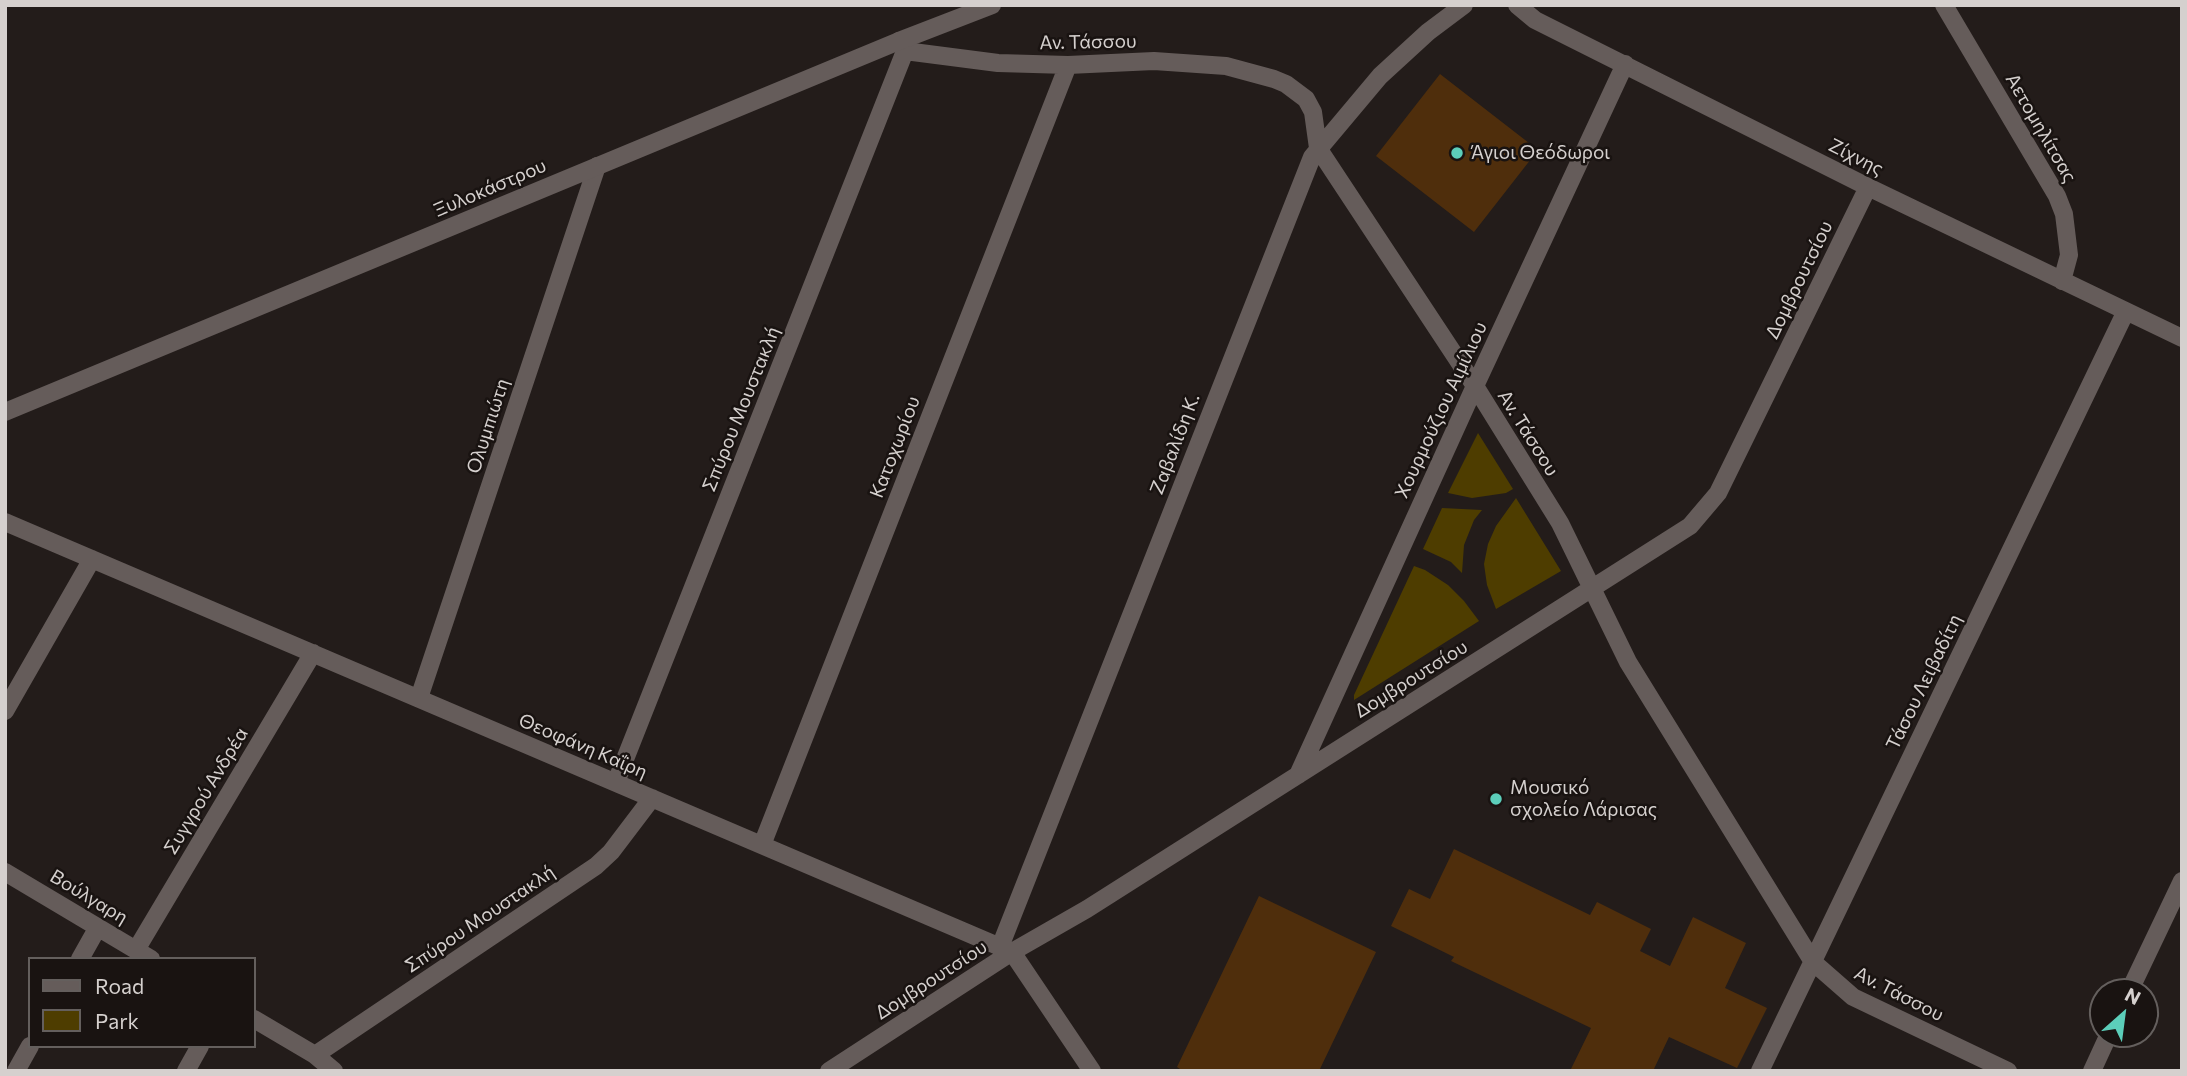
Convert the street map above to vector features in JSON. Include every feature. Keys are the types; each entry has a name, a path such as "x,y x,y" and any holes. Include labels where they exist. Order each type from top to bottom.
{"street":[{"name":"Ξυλοκάστρου","path":"5,412 597,166 902,46 992,5"},
{"name":"Ζαβαλίδη Κ.","path":"1006,950 1306,170 1318,148 1388,68 1428,32 1464,5"},
{"name":"Ζίχνης","path":"1517,5 1535,20 1868,187 2182,338"},
{"name":"Αετομηλίτσας","path":"1944,5 2057,196 2064,214 2069,255 2062,281"},
{"name":"Αν. Τάσσου","path":"902,46 998,64 1068,65 1134,61 1226,66 1264,75 1286,85 1309,103 1313,112 1318,148 1475,386 1560,523 1628,662 1812,962 1853,997 2008,1071"},
{"name":"Σπύρου Μουστακλή","path":"615,782 902,46"},
{"name":"Χουρμούζιου Αιμίλιου","path":"1298,775 1625,64"},
{"name":"Κατοχωρίου","path":"762,845 1068,65"},
{"name":"Ολυμπιώτη","path":"419,698 597,166"},
{"name":"Δομβρουτσίου","path":"829,1071 1006,950 1087,909 1690,526 1709,506 1724,481 1868,187"},
{"name":"Τάσου Λειβαδίτη","path":"1760,1071 2126,311"},
{"name":"Θεοφάνη Καΐρη","path":"5,522 1006,950"},
{"path":"5,711 92,559"},
{"name":"Συγγρού Ανδρέα","path":"144,955 313,653"},
{"name":"Σπύρου Μουστακλή","path":"315,1055 596,866 611,852 652,798"},
{"name":"Βούλγαρη","path":"5,872 144,955"},
{"path":"2136,978 2182,881"},
{"path":"81,957 98,927"},
{"path":"1006,950 1092,1071"},
{"path":"256,1020 315,1055 334,1071"},
{"path":"16,1071 29,1048"},
{"path":"186,1071 199,1048"},
{"path":"2092,1071 2103,1048"}],"green space":[{"path":"1478,433 1513,489 1506,493 1472,498 1448,493"},
{"path":"1516,498 1561,571 1496,609 1487,585 1484,564 1488,544 1496,526"},
{"path":"1442,508 1482,510 1474,520 1464,545 1462,573 1451,562 1423,549"},
{"path":"1414,566 1448,585 1479,621 1354,700 1354,695"}],"building":[{"name":"Άγιοι Θεόδωροι","path":"1440,74 1538,150 1474,232 1376,156"},
{"path":"1454,849 1590,915 1597,902 1651,929 1640,951 1670,966 1693,917 1746,943 1725,988 1767,1008 1737,1068 1669,1037 1653,1071 1570,1071 1591,1028 1451,961 1454,957 1391,926 1409,889 1430,899"},
{"path":"1259,896 1376,952 1319,1071 1183,1071 1177,1067"}],"place":[{"name":"Άγιοι Θεόδωροι","path":"1457,153"},
{"name":"Μουσικό σχολείο Λάρισας","path":"1496,799"}]}
